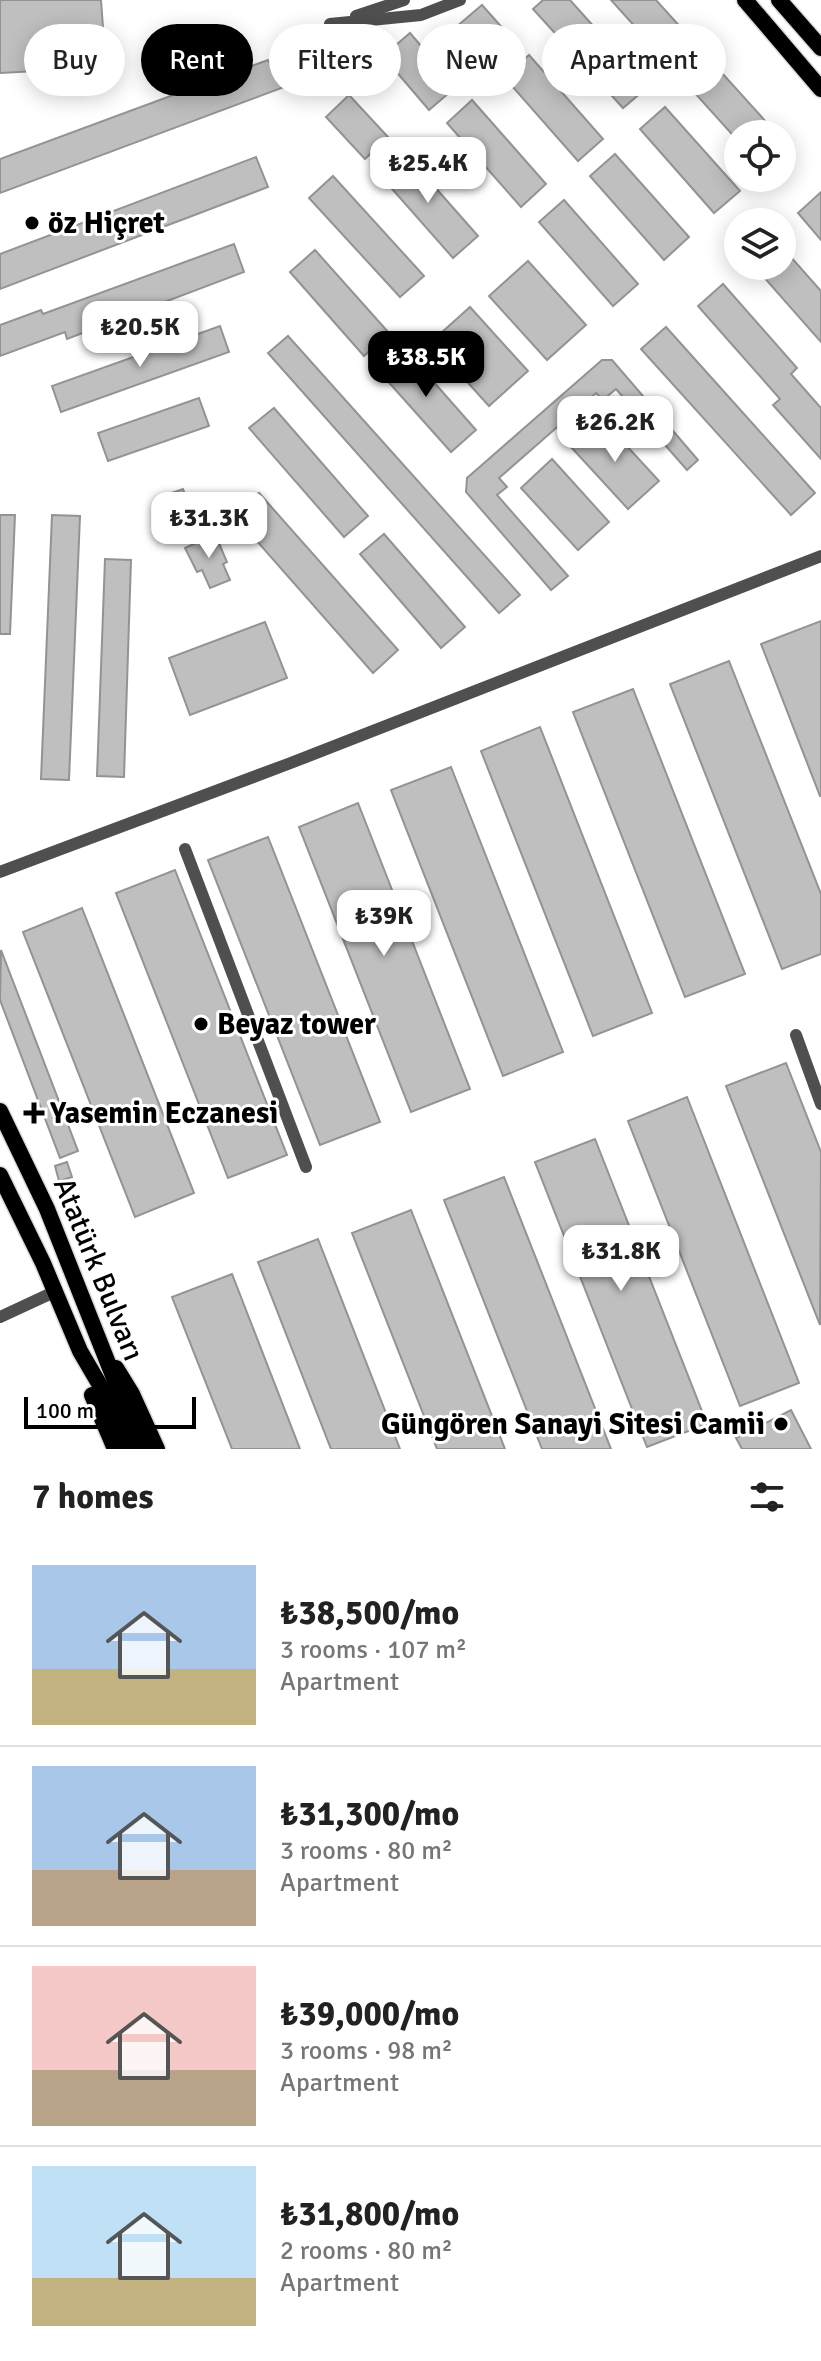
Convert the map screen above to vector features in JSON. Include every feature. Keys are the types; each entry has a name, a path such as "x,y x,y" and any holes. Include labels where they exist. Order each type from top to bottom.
{"main road":[{"path":"745,0 821,89"},
{"path":"779,0 821,48"},
{"name":"Atatürk Bulvarı","path":"0,1111 47,1209 142,1449"},
{"name":"Atatürk Bulvarı","path":"0,1175 128,1449"},
{"path":"101,1343 132,1394 157,1449"},
{"path":"80,1351 91,1390 115,1449"}],"street":[{"path":"404,0 330,24 421,15 460,0"},
{"path":"0,872 288,764 821,556"},
{"path":"185,849 306,1167"},
{"path":"796,1035 821,1104"},
{"path":"0,1317 54,1292"}],"building":[{"path":"0,0 101,0 103,24 24,24 24,72 0,73"},
{"path":"543,0 570,0 592,24 547,24 533,9"},
{"path":"611,0 656,0 678,24 633,24"},
{"path":"482,5 499,24 460,24"},
{"path":"410,33 417,41 417,96 401,77 401,41"},
{"path":"529,55 542,70 542,96 565,96 603,139 578,161 521,96 526,96 526,58"},
{"path":"268,60 269,93 0,193 0,159 171,96 253,96 253,66"},
{"path":"726,78 764,120 724,120 724,125 697,96 726,96"},
{"path":"350,96 388,137 365,159 326,117"},
{"path":"417,96 445,96 429,110"},
{"path":"612,96 637,96 623,108"},
{"path":"472,100 546,184 521,207 447,123"},
{"path":"665,107 724,173 724,192 739,192 714,213 640,129"},
{"path":"404,152 478,236 453,258 379,174"},
{"path":"615,154 689,237 664,260 590,176"},
{"path":"256,157 268,187 0,289 0,254"},
{"path":"333,176 424,276 400,297 309,198"},
{"path":"821,192 821,240 798,213"},
{"path":"564,200 638,284 613,306 539,222"},
{"path":"234,244 244,272 67,339 65,332 0,356 0,325 41,310 43,314"},
{"path":"315,250 389,333 364,356 290,272"},
{"path":"528,261 586,325 547,360 489,296"},
{"path":"796,263 821,291 821,342 766,280 796,280"},
{"path":"723,284 797,368 791,374 821,408 821,459 773,405 780,399 698,306"},
{"path":"470,307 528,371 489,406 431,342"},
{"path":"220,326 229,352 61,412 52,386"},
{"path":"666,327 815,493 791,515 641,349"},
{"path":"288,336 520,595 499,613 268,353"},
{"path":"402,346 476,430 451,452 376,368"},
{"path":"602,360 612,360 698,460 687,470 616,389 603,400 596,393 499,478 507,487 497,495 568,576 551,590 466,492 467,478"},
{"path":"199,398 209,426 108,461 98,433"},
{"path":"274,408 368,516 344,537 249,428"},
{"path":"602,419 659,481 628,509 571,447"},
{"path":"552,459 609,522 578,550 521,488"},
{"path":"183,489 191,511 165,520 157,498"},
{"path":"259,493 398,650 373,673 234,515"},
{"path":"0,515 15,515 10,634 0,634"},
{"path":"52,515 80,516 69,780 41,779"},
{"path":"215,534 227,562 223,564 230,580 210,588 202,570 197,572 185,548"},
{"path":"384,534 465,627 441,648 360,554"},
{"path":"105,559 131,560 124,777 97,776"},
{"path":"821,621 821,796 820,796 761,644"},
{"path":"265,622 287,678 190,715 169,658"},
{"path":"729,661 821,894 821,954 782,969 670,684"},
{"path":"633,689 745,974 685,997 573,712"},
{"path":"540,727 652,1013 593,1036 481,751"},
{"path":"451,767 563,1052 503,1076 391,790"},
{"path":"358,803 470,1089 411,1112 299,827"},
{"path":"268,837 380,1122 320,1145 208,860"},
{"name":"Beyaz tower","path":"175,870 287,1155 228,1178 116,893"},
{"path":"82,908 194,1193 135,1217 23,932"},
{"path":"1,950 78,1151 60,1158 0,1000"},
{"path":"786,1063 821,1152 820,1325 726,1086"},
{"path":"687,1097 799,1383 740,1406 628,1121"},
{"path":"595,1139 707,1424 647,1447 535,1162"},
{"path":"67,1162 72,1177 59,1181 55,1166"},
{"path":"504,1177 611,1449 542,1449 444,1200"},
{"path":"411,1210 505,1449 437,1449 352,1233"},
{"path":"318,1239 400,1449 331,1449 258,1262"},
{"path":"232,1274 300,1449 232,1449 172,1297"},
{"name":"Güngören Sanayi Sitesi Camii","path":"791,1410 811,1449 742,1449 736,1438"}],"place":[{"name":"öz Hiçret","path":"32,223"},
{"name":"Beyaz tower","path":"201,1024"},
{"name":"Yasemin Eczanesi","path":"34,1113"},
{"name":"Güngören Sanayi Sitesi Camii","path":"781,1424"}]}
